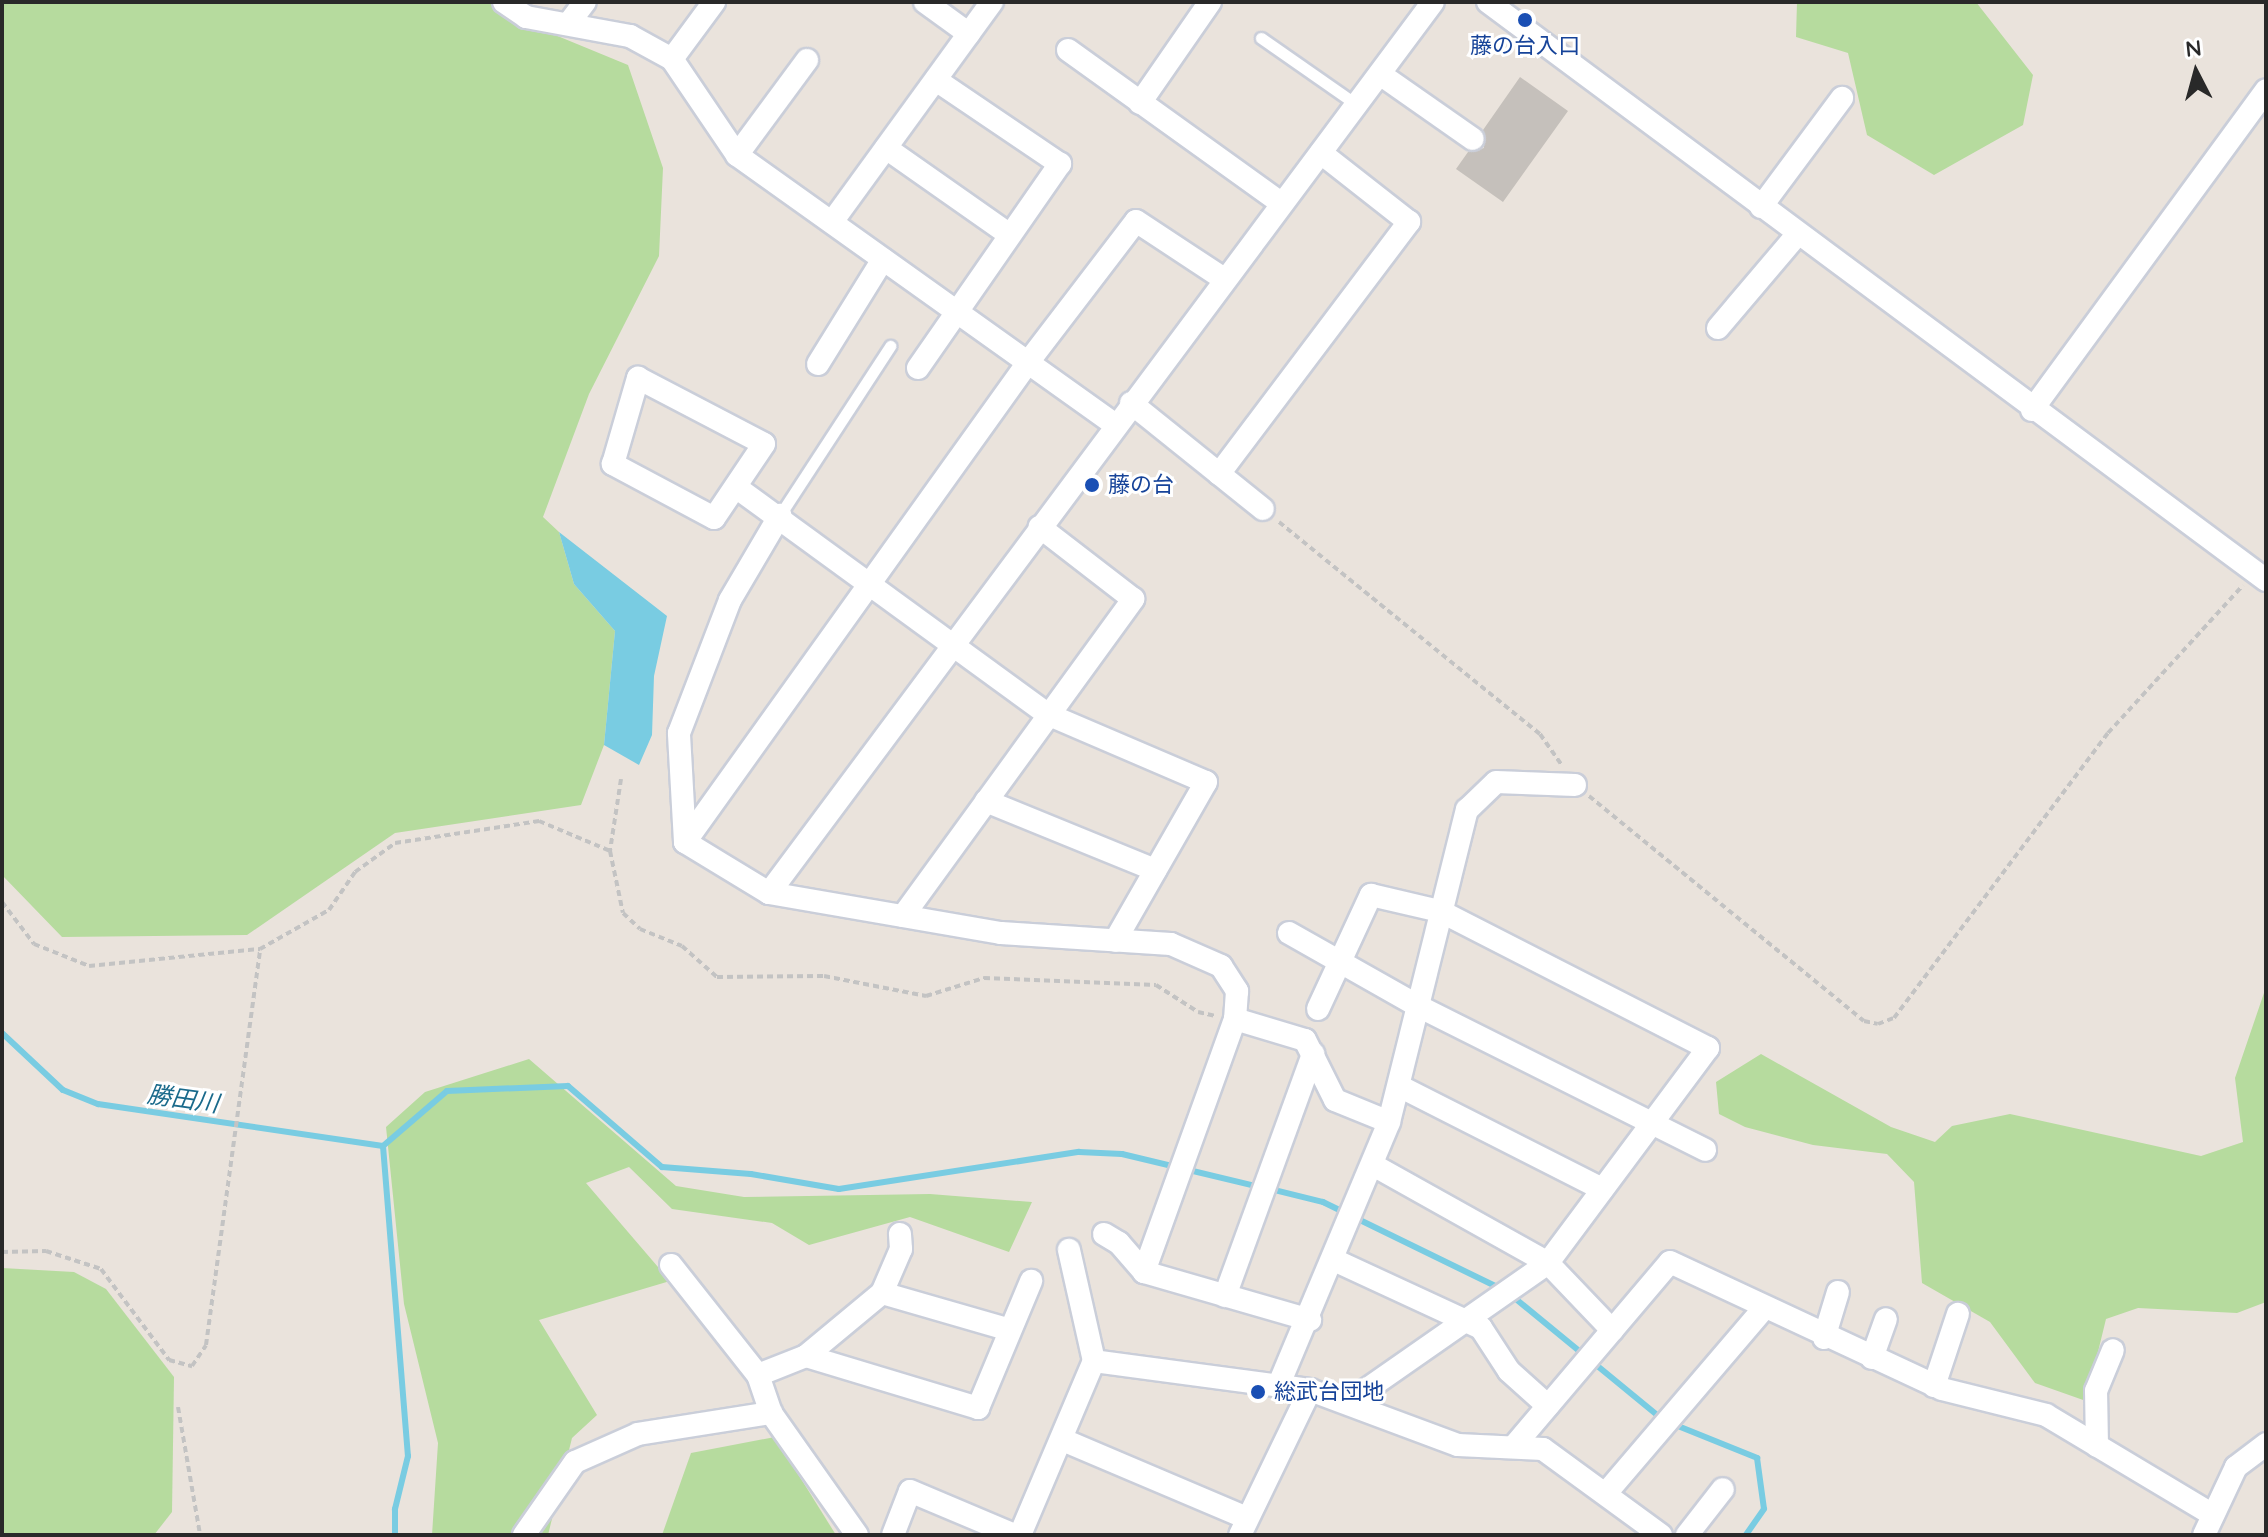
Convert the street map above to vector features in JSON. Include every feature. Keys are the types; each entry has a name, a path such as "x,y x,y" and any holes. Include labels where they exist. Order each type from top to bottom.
{"street":[{"path":"504,2 526,17 630,36 672,59 737,155 1116,425"},
{"path":"569,23 585,2"},
{"path":"672,59 714,2"},
{"path":"925,2 969,34"},
{"path":"832,222 992,2"},
{"path":"1140,103 1210,2"},
{"path":"769,893 1131,403 1433,2"},
{"path":"1488,2 2032,410 2261,576"},
{"path":"1068,50 1281,203"},
{"path":"737,155 807,60"},
{"path":"1380,74 1473,139"},
{"path":"918,368 1060,164 936,80"},
{"path":"2032,410 2266,90"},
{"path":"1761,207 1842,98"},
{"path":"886,148 1010,235"},
{"path":"1219,474 1409,222 1321,153"},
{"path":"685,842 1029,361 1136,221 1224,279"},
{"path":"1718,328 1797,235"},
{"path":"818,364 883,259"},
{"path":"638,378 764,444 736,487 714,518 613,464 638,378"},
{"path":"1131,403 1263,509"},
{"path":"736,487 780,515 1047,714 1206,782 1115,941"},
{"path":"685,842 679,733 730,600 780,515"},
{"path":"903,916 1133,599 1040,527"},
{"path":"1279,1384 1310,1320 1389,1122 1467,810 1496,782 1575,785"},
{"path":"986,801 1155,870"},
{"path":"685,842 769,893 1001,933 1171,944 1221,966 1237,991 1235,1019 1144,1272"},
{"path":"1318,1009 1371,895 1440,911 1708,1048 1656,1122 1548,1263 1349,1402"},
{"path":"1289,933 1418,1006 1656,1122 1705,1150"},
{"path":"1235,1019 1305,1040 1335,1100 1389,1122"},
{"path":"1225,1296 1313,1054"},
{"path":"1399,1086 1602,1189"},
{"path":"1373,1165 1548,1263 1612,1330"},
{"path":"758,1375 806,1356 882,1293 901,1249 900,1234"},
{"path":"1104,1234 1119,1243 1144,1272 1310,1320"},
{"path":"893,1535 910,1491 1017,1535 1063,1440 1094,1361 1069,1250"},
{"path":"1334,1260 1481,1328 1509,1371 1548,1406"},
{"path":"1514,1446 1670,1262 1824,1338 1934,1386 2046,1415 2210,1513"},
{"path":"671,1265 758,1375 771,1413 857,1535"},
{"path":"806,1356 978,1408 1031,1281"},
{"path":"1824,1338 1838,1292"},
{"path":"882,1293 1010,1330"},
{"path":"1607,1492 1764,1308"},
{"path":"1934,1386 1958,1314"},
{"path":"1872,1358 1886,1319"},
{"path":"2097,1446 2096,1391 2113,1350"},
{"path":"1094,1361 1310,1390 1458,1445 1543,1449 1607,1492 1661,1535"},
{"path":"1063,1440 1244,1527 1310,1390"},
{"path":"524,1535 575,1462 638,1434 771,1413"},
{"path":"2204,1535 2210,1513 2236,1467 2266,1444"},
{"path":"1687,1535 1723,1489"}],"lane":[{"path":"1261,38 1357,105"},
{"path":"780,515 890,346"}],"path":[{"path":"1263,509 1540,734 1575,785 1864,1021 1878,1024 1894,1018 2108,733 2261,576"},
{"path":"621,779 610,851 617,899 629,921 674,940 717,977 824,976 926,996 984,978 1156,985 1198,1012 1235,1019"},
{"path":"2,902 34,944 89,966 260,949 329,910 355,872 395,843 539,821 610,851"},
{"path":"2,1252 46,1251 101,1269 169,1360 192,1366 206,1345 260,949"},
{"path":"181,1406 200,1535"}],"green space":[{"path":"2,2 498,2 543,30 628,65 663,168 659,256 589,394 543,517 559,532 574,584 615,631 604,745 581,805 395,833 247,935 62,937 2,875"},
{"path":"1797,2 1976,2 2033,75 2023,125 1934,175 1867,135 1848,53 1796,37"},
{"path":"2266,987 2266,1302 2237,1313 2138,1308 2106,1319 2086,1401 2035,1383 1990,1322 1922,1283 1914,1182 1887,1154 1813,1145 1745,1127 1719,1114 1716,1082 1761,1054 1891,1127 1935,1142 1952,1126 2010,1114 2201,1156 2243,1142 2235,1078"},
{"path":"529,1059 676,1186 744,1197 930,1194 1032,1202 1009,1252 910,1217 809,1245 772,1223 672,1209 629,1167 586,1183 670,1281 539,1320 597,1415 572,1438 548,1535 432,1535 438,1443 404,1304 386,1127 425,1092"},
{"path":"2,1268 74,1272 106,1289 174,1377 172,1512 154,1535 2,1535"},
{"path":"775,1437 836,1535 662,1535 691,1453"}],"water":[{"path":"559,532 667,616 654,676 652,735 639,765 604,745 615,631 574,584"}],"building":[{"path":"1520,77 1568,111 1503,202 1456,169 1468,152 1484,148 1483,130"}],"waterway":[{"name":"勝田川","path":"2,1033 63,1090 98,1104 383,1146"},
{"path":"383,1146 447,1091 568,1086 662,1167 751,1174 839,1189 1079,1152 1122,1154 1259,1187"},
{"path":"383,1146 408,1456 395,1509 395,1535"},
{"path":"1270,1189 1323,1202 1501,1289"},
{"path":"1511,1295 1663,1420"},
{"path":"1673,1424 1757,1458 1764,1509 1746,1535"}],"place":[{"name":"藤の台入口","path":"1525,20"},
{"name":"藤の台","path":"1092,485"},
{"name":"総武台団地","path":"1258,1392"}]}
